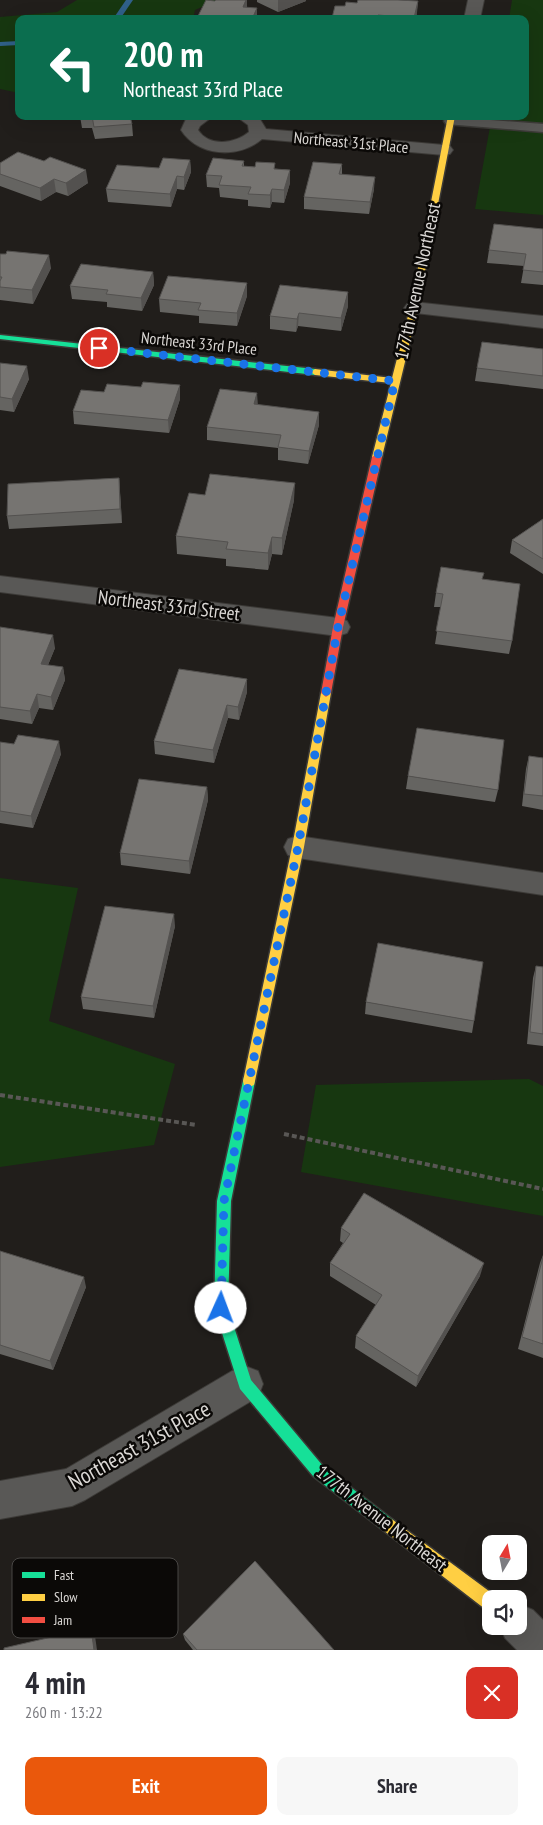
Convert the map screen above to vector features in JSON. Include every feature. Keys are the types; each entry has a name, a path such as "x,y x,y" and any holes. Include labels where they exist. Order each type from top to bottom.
{"street":[{"path":"473,15 476,0"},
{"path":"198,120 190,127 189,132 198,142 223,147 239,146 248,142 258,133 259,128 251,120"},
{"name":"177th Avenue Northeast","path":"451,120 414,308 395,381 338,627 298,847 224,1201 221,1308 244,1384 318,1472 482,1595"},
{"name":"Northeast 31st Place","path":"258,133 444,150"},
{"path":"414,308 543,322"},
{"name":"Northeast 33rd Place","path":"0,337 395,381"},
{"name":"Northeast 33rd Street","path":"0,584 338,627"},
{"path":"298,847 543,884"},
{"name":"Northeast 31st Place","path":"0,1500 72,1487 244,1384"},
{"path":"527,1632 543,1648"}],"lane":[{"path":"469,120 543,128"}],"path":[{"path":"0,1095 196,1125"},
{"path":"284,1134 543,1189"}],"green space":[{"path":"77,0 218,0 195,10 194,15 23,15 57,12"},
{"path":"512,0 543,0 543,215 475,209 491,120 529,120 529,15 510,15"},
{"path":"15,16 15,92 0,89 0,17"},
{"path":"0,878 78,888 49,1021 175,1064 154,1145 0,1167"},
{"path":"529,1079 543,1086 543,1216 301,1172 316,1085"}],"building":[{"path":"206,0 246,0 243,7 257,8 254,15 198,15"},
{"path":"358,0 418,1 415,15 333,15 335,6 345,6 346,2 357,3"},
{"path":"93,120 131,120 132,124 94,127"},
{"path":"18,152 44,161 50,157 86,170 66,183 54,179 40,188 0,174 0,163"},
{"path":"163,158 190,160 184,177 177,176 170,194 106,189 117,165 159,168"},
{"path":"213,158 244,161 242,166 255,167 256,162 275,163 274,169 290,170 284,190 272,189 270,195 248,194 251,187 219,185 222,176 206,175"},
{"path":"313,162 342,164 339,174 375,177 370,202 304,197"},
{"path":"494,224 543,229 543,272 523,270 526,254 489,250"},
{"path":"7,251 49,255 32,290 0,287 2,277 0,277 0,254 6,254"},
{"path":"81,264 153,272 141,298 106,294 108,290 70,286"},
{"path":"168,276 247,283 237,313 198,310 201,303 159,299"},
{"path":"280,285 348,292 341,318 299,313 297,319 270,316"},
{"path":"482,342 543,349 543,376 477,368"},
{"path":"0,363 27,366 12,399 0,397"},
{"path":"143,382 180,385 168,420 73,411 81,390 104,392 107,384 141,387"},
{"path":"220,389 257,393 254,404 319,412 309,451 278,447 281,435 207,427"},
{"path":"210,474 295,483 282,538 272,537 268,553 226,549 228,542 176,536 189,493 205,495"},
{"path":"119,478 120,509 7,516 8,484"},
{"path":"543,519 543,559 512,540"},
{"path":"441,567 484,573 482,579 520,584 512,641 436,631 443,594 436,593"},
{"path":"0,627 53,635 41,664 63,667 51,697 37,694 30,711 0,707"},
{"path":"179,669 247,679 238,707 227,705 213,750 154,741"},
{"path":"417,728 504,740 498,790 408,776"},
{"path":"18,735 59,741 31,816 0,811 0,742 14,744"},
{"path":"529,756 543,758 543,796 524,794"},
{"path":"139,779 207,787 189,861 120,853"},
{"path":"105,906 174,914 153,1006 81,997"},
{"path":"378,943 483,962 474,1021 366,1002"},
{"path":"536,966 543,967 543,1034 530,1032"},
{"path":"364,1193 484,1263 418,1376 356,1336 382,1295 330,1263 350,1234 341,1228"},
{"path":"0,1251 84,1277 50,1361 0,1345"},
{"path":"543,1257 543,1344 522,1337"},
{"path":"255,1561 334,1650 197,1650 183,1634"},
{"path":"48,1638 92,1638 94,1650 4,1650 4,1648"}],"waterway":[{"path":"119,15 130,0"},
{"path":"0,44 15,43"}],"traffic: fast":[{"path":"0,337 315,372"},
{"path":"249,1081 224,1201 221,1308 245,1384 318,1471 388,1525"}],"traffic: slow":[{"path":"377,457 414,308 451,120"},
{"path":"315,372 395,381"},
{"path":"249,1081 298,847 326,693"},
{"path":"388,1525 482,1596"}],"traffic: jam":[{"path":"326,693 338,627 377,457"}],"route":[{"path":"99,348 395,381 338,627 298,847 224,1201 221,1308"}]}
